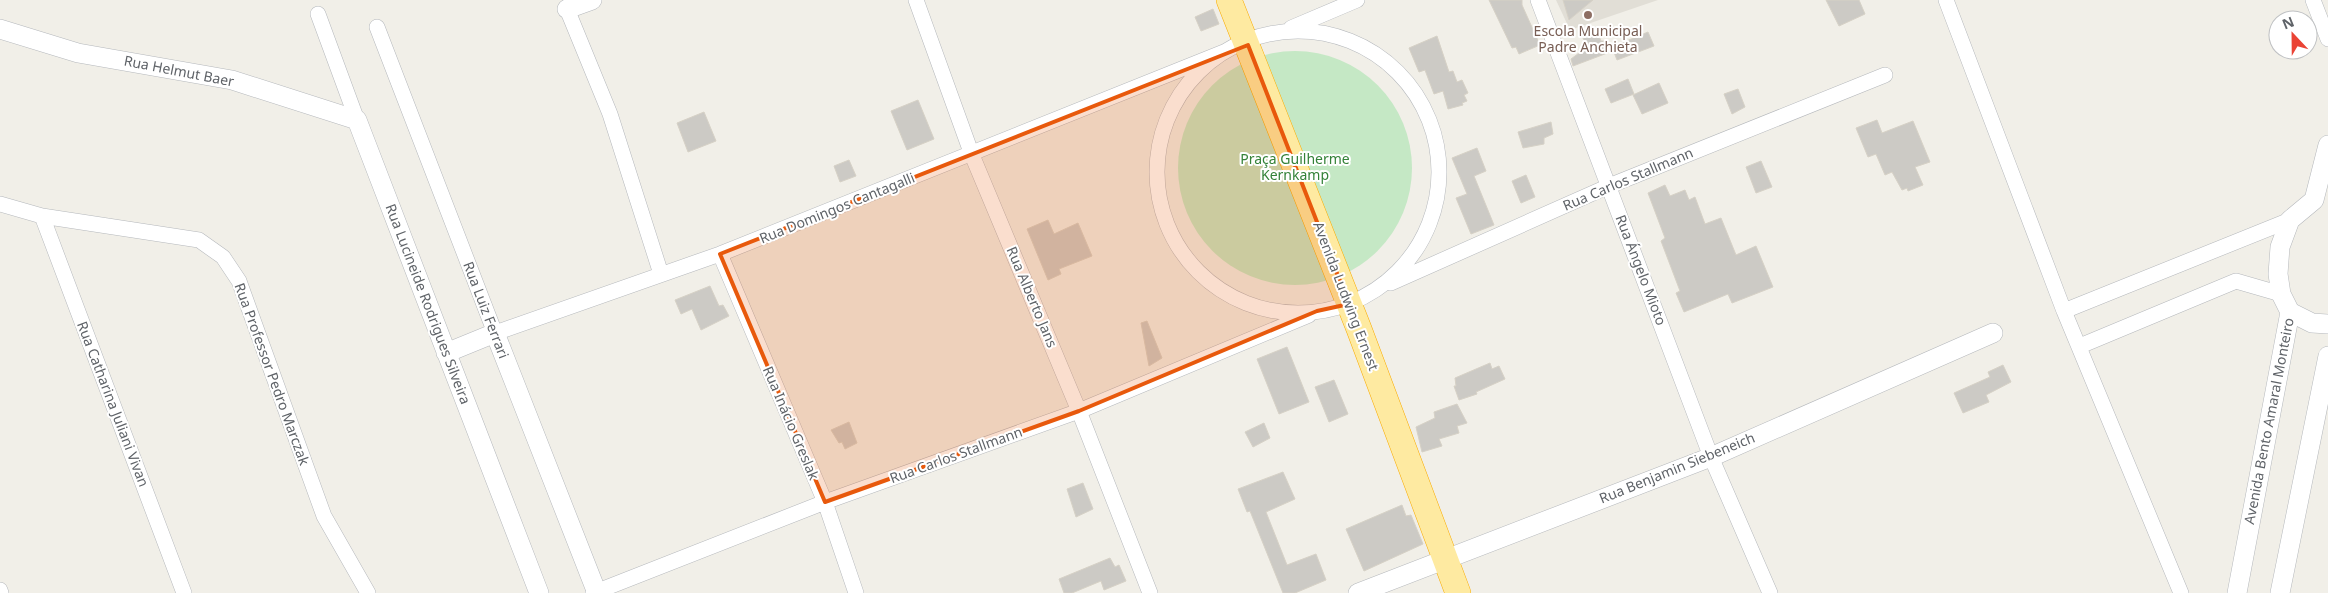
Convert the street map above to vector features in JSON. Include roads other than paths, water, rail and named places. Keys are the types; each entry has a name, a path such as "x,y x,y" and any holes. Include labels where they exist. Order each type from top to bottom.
{"highway":[{"name":"Avenida Ludwing Ernest","path":"1229,0 1349,304 1445,558 1451,591"}],"street":[{"path":"592,0 568,9 610,114 661,274"},
{"name":"Rua Alberto Jans","path":"916,0 972,155 1079,411 1150,593"},
{"path":"1286,30 1328,33 1354,41 1378,54 1400,73 1413,89 1425,108 1438,149 1438,191 1434,211 1415,250 1393,276 1349,304 1317,311 1294,313 1264,309 1235,299 1209,282 1188,262 1170,234 1160,208 1156,181 1158,147 1167,116 1185,86 1202,67 1224,52 1248,45 1357,0"},
{"name":"Rua Ángelo Mioto","path":"1538,0 1711,457 1770,593"},
{"path":"1946,0 2064,311 2181,593"},
{"path":"2313,0 2328,39"},
{"name":"Rua Lucineide Rodrigues Silveira","path":"318,14 539,593"},
{"name":"Rua Luiz Ferrari","path":"377,27 596,592"},
{"name":"Rua Helmut Baer","path":"0,29 78,52 232,80 357,120"},
{"name":"Rua Domingos Cantagalli","path":"446,352 720,254 972,155 1224,52"},
{"name":"Rua Carlos Stallmann","path":"1373,290 1610,186 1884,75"},
{"name":"Avenida Bento Amaral Monteiro","path":"2237,593 2290,312 2281,294 2278,274 2280,247 2290,220 2321,198 2328,145"},
{"name":"Rua Professor Pedro Marczak","path":"0,204 42,216 199,240 223,257 239,281 324,516 368,593"},
{"name":"Rua Catharina Juliani Vivan","path":"42,216 184,593"},
{"path":"2064,311 2290,220"},
{"name":"Rua Inácio Greslak","path":"720,254 825,502 856,593"},
{"path":"2080,346 2236,281 2281,294"},
{"name":"Rua Carlos Stallmann","path":"596,592 825,502 1079,411 1317,311"},
{"path":"2290,312 2312,323 2328,324"},
{"name":"Rua Benjamin Siebeneich","path":"1358,593 1711,457 1992,333"},
{"path":"2280,593 2325,386 2328,356"}],"place":[{"name":"Escola Municipal Padre Anchieta","path":"1588,15"}],"park label":[{"name":"Praça Guilherme Kernkamp","path":"1295,168"}]}
